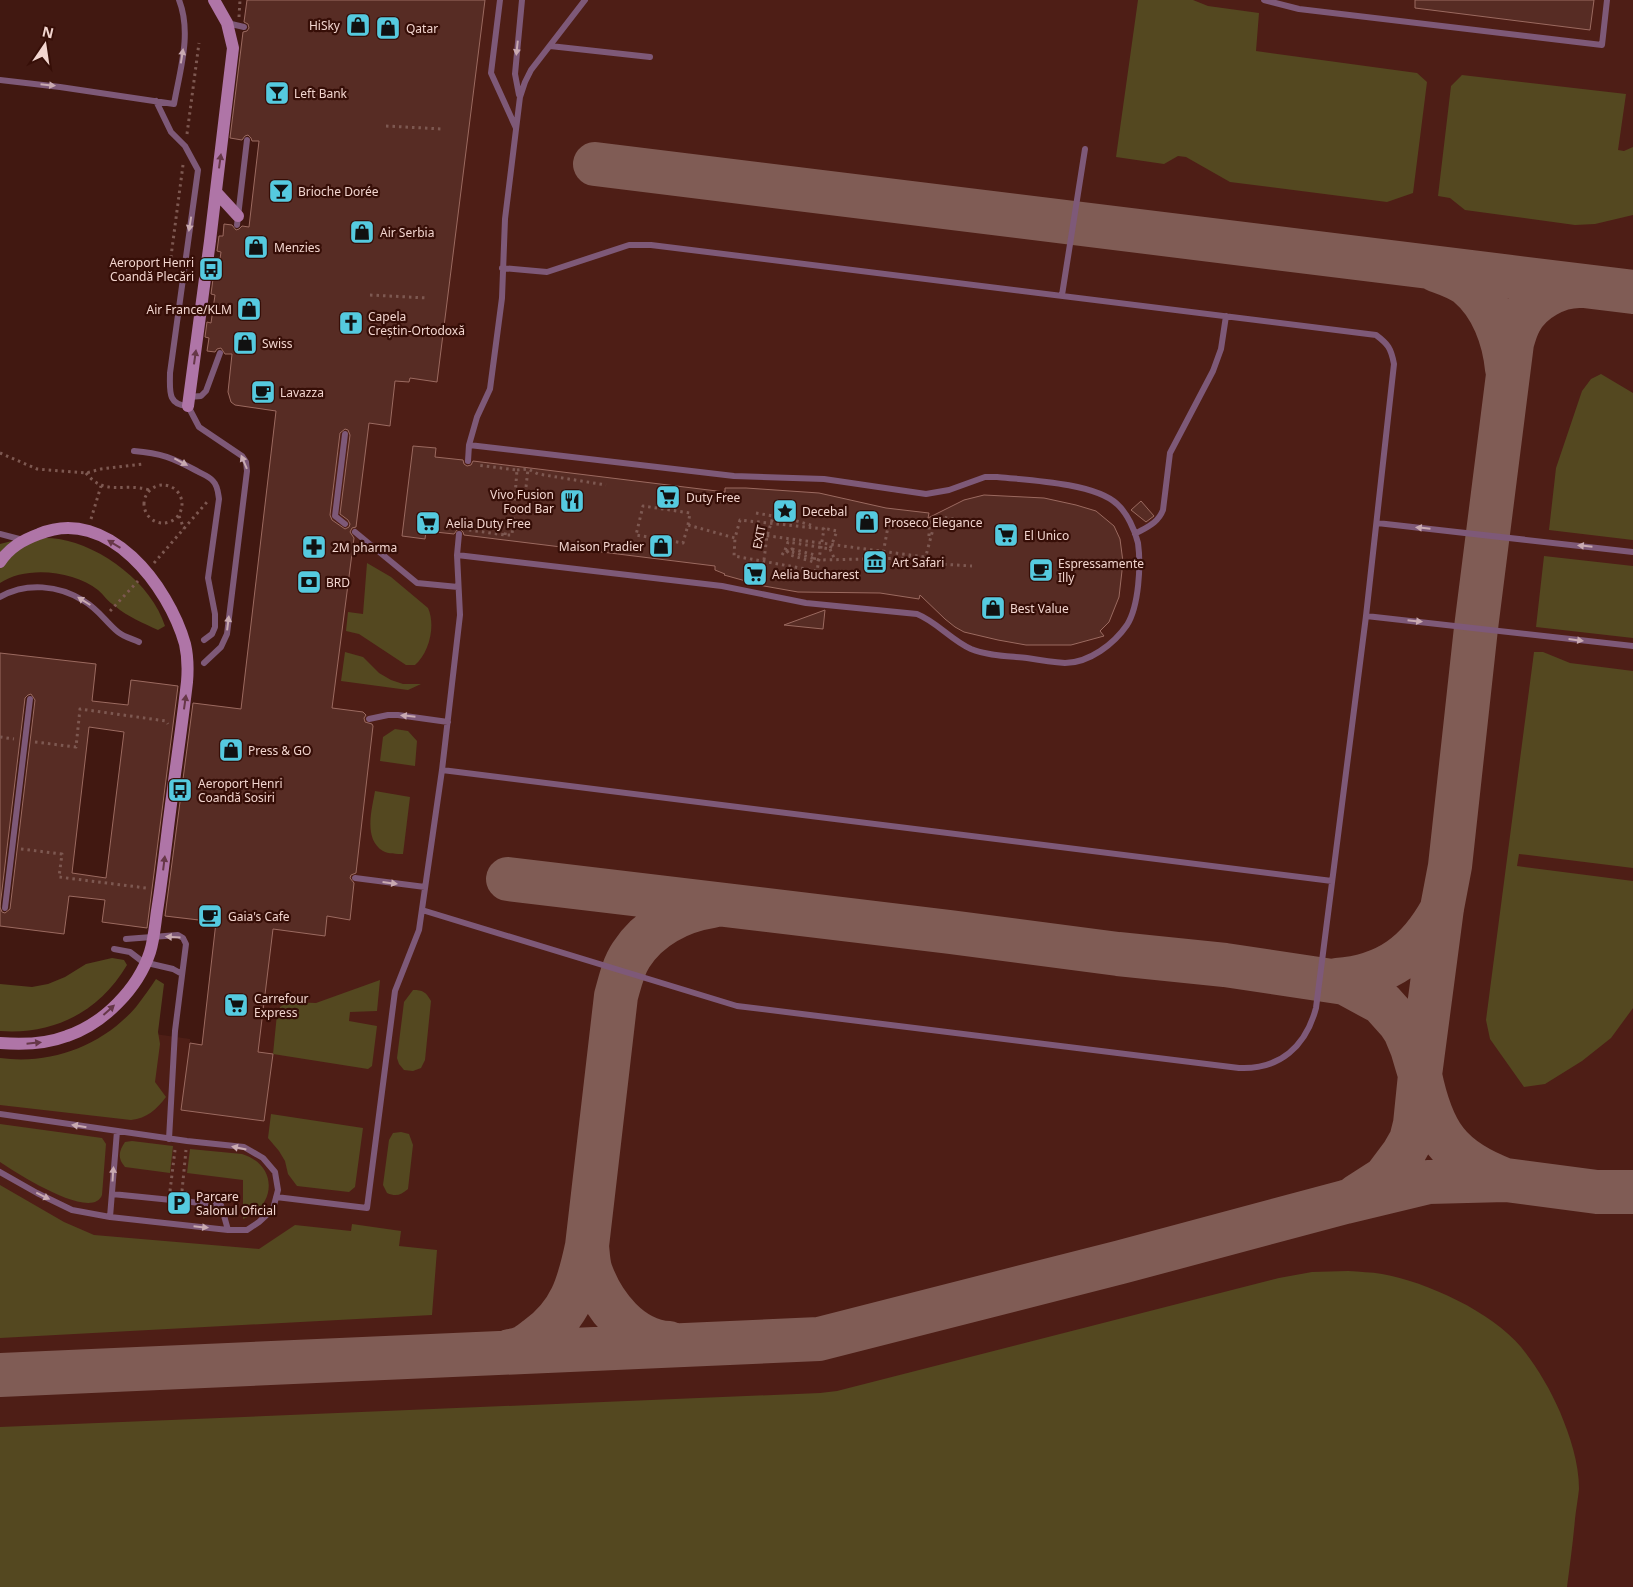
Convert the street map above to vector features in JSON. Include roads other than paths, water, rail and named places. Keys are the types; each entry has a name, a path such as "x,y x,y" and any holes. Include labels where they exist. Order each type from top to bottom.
{"street":[{"path":"189,401 234,48 227,23 214,0"},
{"path":"216,192 238,221"},
{"path":"0,562 10,549 23,540 56,528 65,527 87,531 119,546 147,572 169,605 185,646 188,682 160,894 150,952 137,980 108,1011 89,1026 68,1036 34,1044 0,1043"}],"lane":[{"path":"0,80 174,104 185,35 185,21 179,0"},
{"path":"500,0 491,73 516,128"},
{"path":"520,97 515,74 522,0"},
{"path":"468,461 469,445 477,417 490,389 502,298 505,219 520,97 525,82 532,70 585,0"},
{"path":"1264,0 1299,9 1602,45 1608,0"},
{"path":"227,23 244,27"},
{"path":"550,46 650,57"},
{"path":"156,101 171,132 185,146 198,170 170,373 170,391 174,402 179,405 201,396 206,391 220,353"},
{"path":"238,221 247,140"},
{"path":"1062,295 1085,149"},
{"path":"422,910 737,1006 1251,1068 1262,1066 1283,1058 1300,1044 1312,1023 1316,1008 1366,616 1394,378 1392,353 1386,342 1376,335 651,245 629,245 547,272 502,268"},
{"path":"1135,534 1156,522 1163,510 1170,453 1213,371 1221,349 1226,316"},
{"path":"189,401 199,427 242,456 247,471 226,634 221,647 204,663"},
{"path":"344,434 334,516 345,524"},
{"path":"456,555 722,586 806,603 917,614 927,618 959,642 972,649 990,654 1066,663 1083,659 1100,651 1116,639 1128,624 1135,602 1139,566 1138,542 1131,524 1117,504 1102,494 1084,488 985,476 949,490 926,494 824,479 734,476 469,445"},
{"path":"134,452 147,452 172,457 208,477 218,489 219,499 208,578 216,626 212,634 204,640"},
{"path":"1377,523 1633,552"},
{"path":"355,532 417,583 458,587"},
{"path":"0,534 23,540"},
{"path":"276,1197 367,1208 395,991 419,930 442,770 459,631 460,615 456,555 459,534"},
{"path":"0,597 26,588 54,588 85,601 120,634 139,642"},
{"path":"1366,616 1633,646"},
{"path":"5,908 30,698"},
{"path":"369,720 388,715 398,715 448,722"},
{"path":"442,770 1332,881"},
{"path":"355,878 425,887"},
{"path":"126,939 178,935 183,938 186,949 175,1031 172,1139"},
{"path":"114,949 130,952 143,962 173,969 182,974"},
{"path":"0,1114 172,1139 244,1147 264,1158 275,1172 278,1190 273,1209 260,1222 247,1230 228,1230 110,1217 72,1210 37,1194 0,1172"},
{"path":"110,1217 117,1131"},
{"path":"112,1194 221,1206 228,1230"}],"place":[{"name":"HiSky","path":"358,25"},
{"name":"Qatar","path":"388,28"},
{"name":"Left Bank","path":"277,93"},
{"name":"Brioche Dorée","path":"281,191"},
{"name":"Air Serbia","path":"362,232"},
{"name":"Menzies","path":"256,247"},
{"name":"Aeroport Henri Coandă Plecări","path":"211,269"},
{"name":"Air France/KLM","path":"249,309"},
{"name":"Capela Creștin-Ortodoxă","path":"351,323"},
{"name":"Swiss","path":"245,343"},
{"name":"Lavazza","path":"263,392"},
{"name":"Duty Free","path":"668,497"},
{"name":"Vivo Fusion Food Bar","path":"572,501"},
{"name":"Decebal","path":"785,511"},
{"name":"Proseco Elegance","path":"867,522"},
{"name":"Aelia Duty Free","path":"428,523"},
{"name":"El Unico","path":"1006,535"},
{"name":"Maison Pradier","path":"661,546"},
{"name":"2M pharma","path":"314,547"},
{"name":"Art Safari","path":"875,562"},
{"name":"Espressamente Illy","path":"1041,570"},
{"name":"Aelia Bucharest","path":"755,574"},
{"name":"BRD","path":"309,582"},
{"name":"Best Value","path":"993,608"},
{"name":"Press & GO","path":"231,750"},
{"name":"Aeroport Henri Coandă Sosiri","path":"180,790"},
{"name":"Gaia's Cafe","path":"210,916"},
{"name":"Carrefour Express","path":"236,1005"},
{"name":"Parcare Salonul Oficial","path":"179,1203"}]}
